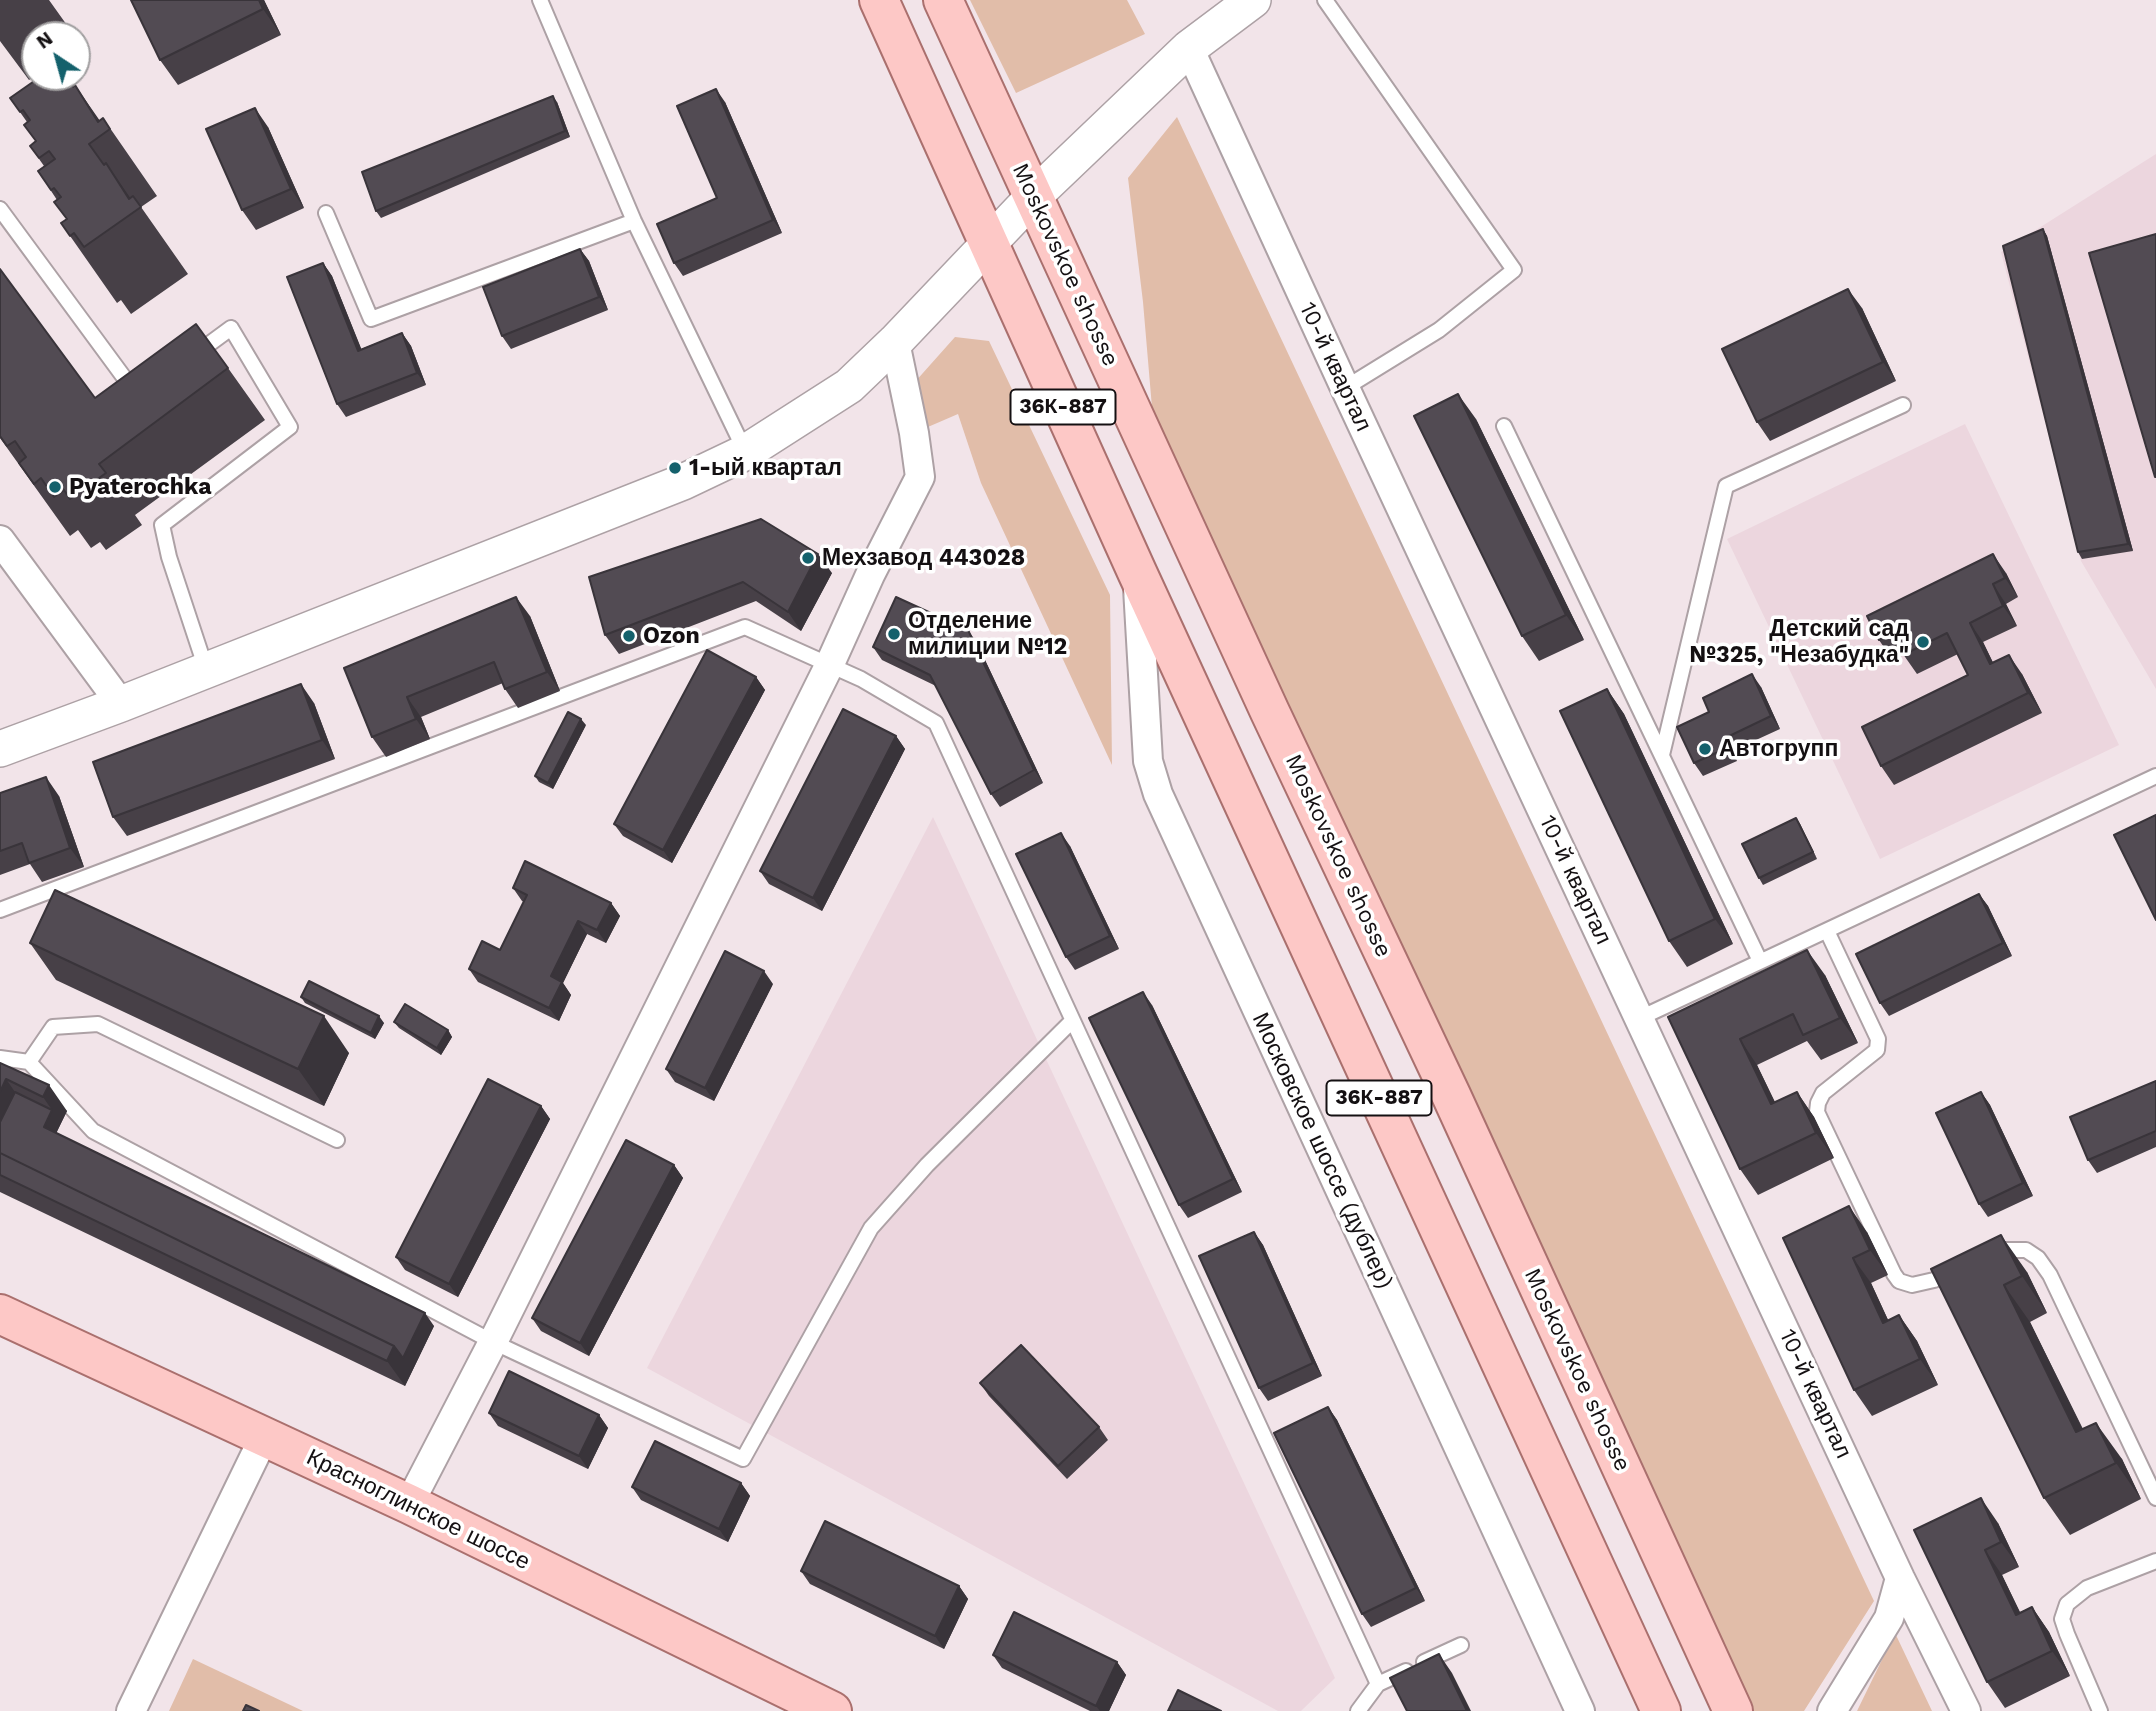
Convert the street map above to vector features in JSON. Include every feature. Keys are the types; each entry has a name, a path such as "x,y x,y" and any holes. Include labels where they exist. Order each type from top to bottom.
{"main road":[{"name":"36К-887","path":"879,0 1138,572 1661,1711"},
{"name":"Moskovskoe shosse","path":"943,0 1264,700 1451,1095 1732,1711"},
{"name":"Красноглинское шоссе","path":"0,1314 409,1504 832,1711"}],"street":[{"path":"0,749 206,671 683,482 746,452 849,386 895,342 1033,197 1189,48 1253,0"},
{"name":"10-й квартал","path":"1189,48 1900,1578 1966,1711"},
{"path":"409,1504 493,1342 920,477 914,433 895,342"},
{"path":"0,540 121,704"},
{"name":"Московское шоссе (дублер)","path":"1138,572 1148,761 1158,794 1580,1711"},
{"path":"131,1711 264,1437"},
{"path":"1832,1711 1889,1618 1900,1578"}],"lane":[{"path":"540,0 634,221 746,452"},
{"path":"1325,0 1514,270 1439,330 1345,388"},
{"path":"0,209 138,397 148,389"},
{"path":"326,213 371,320 634,221"},
{"path":"190,359 231,328 290,427 162,525 169,557 206,671"},
{"path":"1662,755 1726,486 1903,405"},
{"path":"1504,426 1760,961"},
{"path":"0,910 745,627 861,679 936,723 1378,1684"},
{"path":"1640,1018 2156,776"},
{"path":"1827,931 1878,1039 1877,1050 1823,1093 1817,1112 1894,1274 1899,1281 1912,1285 1934,1280 2003,1250 2026,1250 2038,1258 2050,1275 2156,1499"},
{"path":"0,1058 29,1062 93,1131 493,1342 743,1460 871,1228 927,1165 1072,1021"},
{"path":"29,1062 53,1027 98,1024 337,1140"},
{"path":"2100,1711 2062,1619 2067,1604 2087,1588 2156,1561"},
{"path":"1358,1711 1378,1684 1461,1645"}],"shaded area":[{"path":"970,0 1127,0 1145,34 1016,93"},
{"path":"1177,117 1874,1601 1804,1711 1734,1711 1157,466 1143,302 1128,178"},
{"path":"2156,154 2156,689 2081,561 2001,252"},
{"path":"955,337 989,341 1110,595 1112,765 981,483 958,414 914,433 906,392"},
{"name":"Детский сад №325, \"Незабудка\"","path":"1965,424 2119,745 1880,859 1727,539"},
{"path":"933,817 1335,1678 1301,1711 1278,1711 647,1368"},
{"path":"1895,1633 1932,1711 1857,1711"},
{"path":"193,1659 303,1711 169,1711"}],"building":[{"path":"131,0 259,0 263,9 160,60"},
{"path":"716,89 773,220 674,263 657,224 717,198 677,106"},
{"path":"21,90 79,91 98,122 103,118 110,129 89,144 104,165 106,163 129,199 133,196 141,207 84,247 74,233 70,236 61,223 67,219 54,202 61,197 54,188 51,190 38,171 55,159 49,151 39,158 30,146 36,141 24,125 30,120 10,98"},
{"path":"553,96 565,131 376,211 362,172"},
{"path":"255,108 291,189 242,210 206,129"},
{"path":"2043,229 2128,544 2078,552 2003,246"},
{"path":"2156,234 2156,477 2155,477 2089,253"},
{"path":"580,249 599,297 502,336 483,287"},
{"path":"323,263 358,351 402,333 417,373 337,404 287,277"},
{"path":"0,269 95,398 196,324 228,368 99,464 106,473 70,499 64,490 54,497 41,478 34,484 19,463 26,457 15,441 7,446 0,436"},
{"path":"1848,289 1883,362 1757,422 1722,349"},
{"path":"1458,394 1566,615 1522,636 1414,416"},
{"path":"761,519 818,554 788,612 743,582 605,635 589,577"},
{"path":"1993,554 2005,578 1993,584 2003,606 1970,623 1990,664 2009,655 2028,693 1881,766 1862,727 1968,675 1947,633 1903,655 1892,633 1879,640 1867,616"},
{"path":"516,597 547,672 505,689 494,662 407,697 416,719 372,737 344,668"},
{"path":"896,597 968,630 1034,770 991,794 930,675 873,647"},
{"path":"707,650 756,677 663,850 614,824"},
{"path":"1752,674 1771,716 1723,739 1727,748 1694,763 1677,727 1709,712 1703,698"},
{"path":"301,684 322,740 113,817 93,762"},
{"path":"1607,689 1715,919 1669,941 1560,711"},
{"path":"843,709 896,736 813,898 760,871"},
{"path":"568,712 581,719 548,783 535,776"},
{"path":"46,777 70,848 29,863 22,843 0,851 0,793"},
{"path":"2156,815 2156,920 2114,835"},
{"path":"1796,818 1813,852 1759,878 1742,844"},
{"path":"1061,833 1110,936 1066,957 1016,854"},
{"path":"525,861 611,903 597,930 578,921 551,976 562,982 549,1008 469,969 482,941 500,950 527,895 513,888"},
{"path":"55,890 324,1016 298,1069 30,943"},
{"path":"1979,894 2003,943 1880,1003 1856,954"},
{"path":"1807,950 1840,1018 1803,1035 1793,1014 1740,1039 1771,1104 1797,1092 1816,1133 1740,1169 1668,1017"},
{"path":"725,951 764,971 705,1088 666,1069"},
{"path":"309,981 379,1016 371,1033 301,997"},
{"path":"1143,992 1233,1179 1179,1205 1089,1018"},
{"path":"405,1004 448,1030 437,1048 394,1022"},
{"path":"0,1063 49,1085 43,1097 6,1079 0,1092"},
{"path":"488,1079 541,1106 449,1284 396,1257"},
{"path":"2156,1081 2156,1131 2088,1160 2070,1117"},
{"path":"15,1092 52,1110 44,1127 425,1313 403,1358 394,1346 0,1153 0,1122"},
{"path":"1981,1092 2023,1183 1979,1204 1936,1113"},
{"path":"626,1140 674,1165 580,1343 532,1318"},
{"path":"0,1153 394,1346 387,1361 0,1175"},
{"path":"1849,1206 1870,1250 1853,1258 1883,1323 1899,1315 1920,1359 1854,1390 1783,1238"},
{"path":"1254,1232 1313,1363 1259,1388 1199,1256"},
{"path":"2001,1235 2022,1276 2004,1285 2076,1432 2096,1423 2116,1463 2044,1498 1931,1269"},
{"path":"1021,1345 1099,1427 1058,1466 980,1383"},
{"path":"509,1371 599,1415 579,1456 489,1413"},
{"path":"1328,1407 1416,1588 1362,1614 1274,1433"},
{"path":"655,1441 741,1483 719,1529 632,1487"},
{"path":"1981,1498 2001,1542 1985,1550 2016,1615 2032,1607 2052,1651 1987,1682 1914,1530"},
{"path":"825,1521 959,1586 935,1636 801,1571"},
{"path":"1014,1612 1117,1662 1096,1706 993,1655"},
{"path":"1439,1654 1467,1711 1407,1711 1390,1678"},
{"path":"1178,1690 1221,1711 1168,1711"},
{"path":"246,1705 259,1711 243,1711"}],"place":[{"name":"1-ый квартал","path":"675,468"},
{"name":"Pyaterochka","path":"55,487"},
{"name":"Мехзавод 443028","path":"808,558"},
{"name":"Отделение милиции №12","path":"894,634"},
{"name":"Ozon","path":"629,636"},
{"name":"Детский сад №325, \"Незабудка\"","path":"1923,642"},
{"name":"Автогрупп","path":"1705,749"}]}
